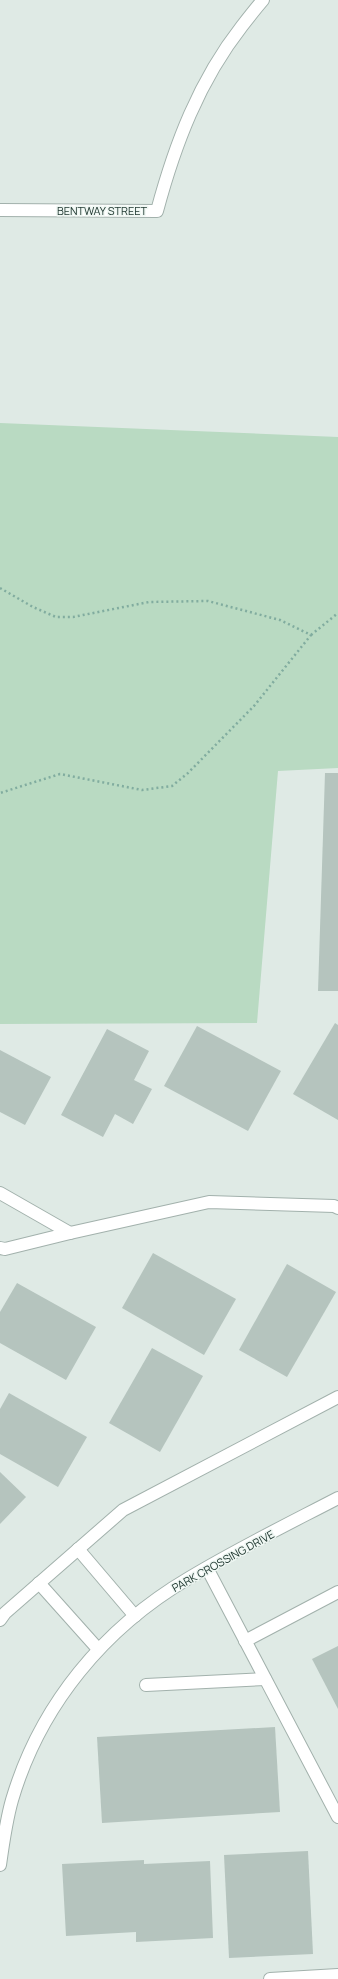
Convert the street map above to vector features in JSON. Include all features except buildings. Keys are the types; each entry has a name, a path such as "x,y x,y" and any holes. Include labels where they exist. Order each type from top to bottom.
{"street":[{"name":"BENTWAY STREET","path":"0,210 157,211 169,165 186,121 206,79 232,39 264,0"},
{"path":"0,1193 70,1233"},
{"path":"0,1248 5,1249 209,1202 334,1206 338,1208"},
{"path":"0,1620 4,1614 122,1510 338,1397"},
{"name":"PARK CROSSING DRIVE","path":"0,1865 2,1841 23,1765 39,1731 58,1698 98,1649 135,1616 188,1578 338,1498"},
{"path":"78,1549 135,1616"},
{"path":"207,1568 338,1817"},
{"path":"39,1583 98,1649"},
{"path":"245,1641 338,1592"},
{"path":"146,1685 265,1679"},
{"path":"270,1979 338,1975"}],"path":[{"path":"0,588 33,607 56,616 73,617 149,602 208,601 280,620 311,634"},
{"path":"0,793 60,774 142,790 172,786 188,773 254,706 311,634 338,613"}],"green space":[{"path":"0,423 338,437 338,768 278,771 257,1023 0,1024"}]}
